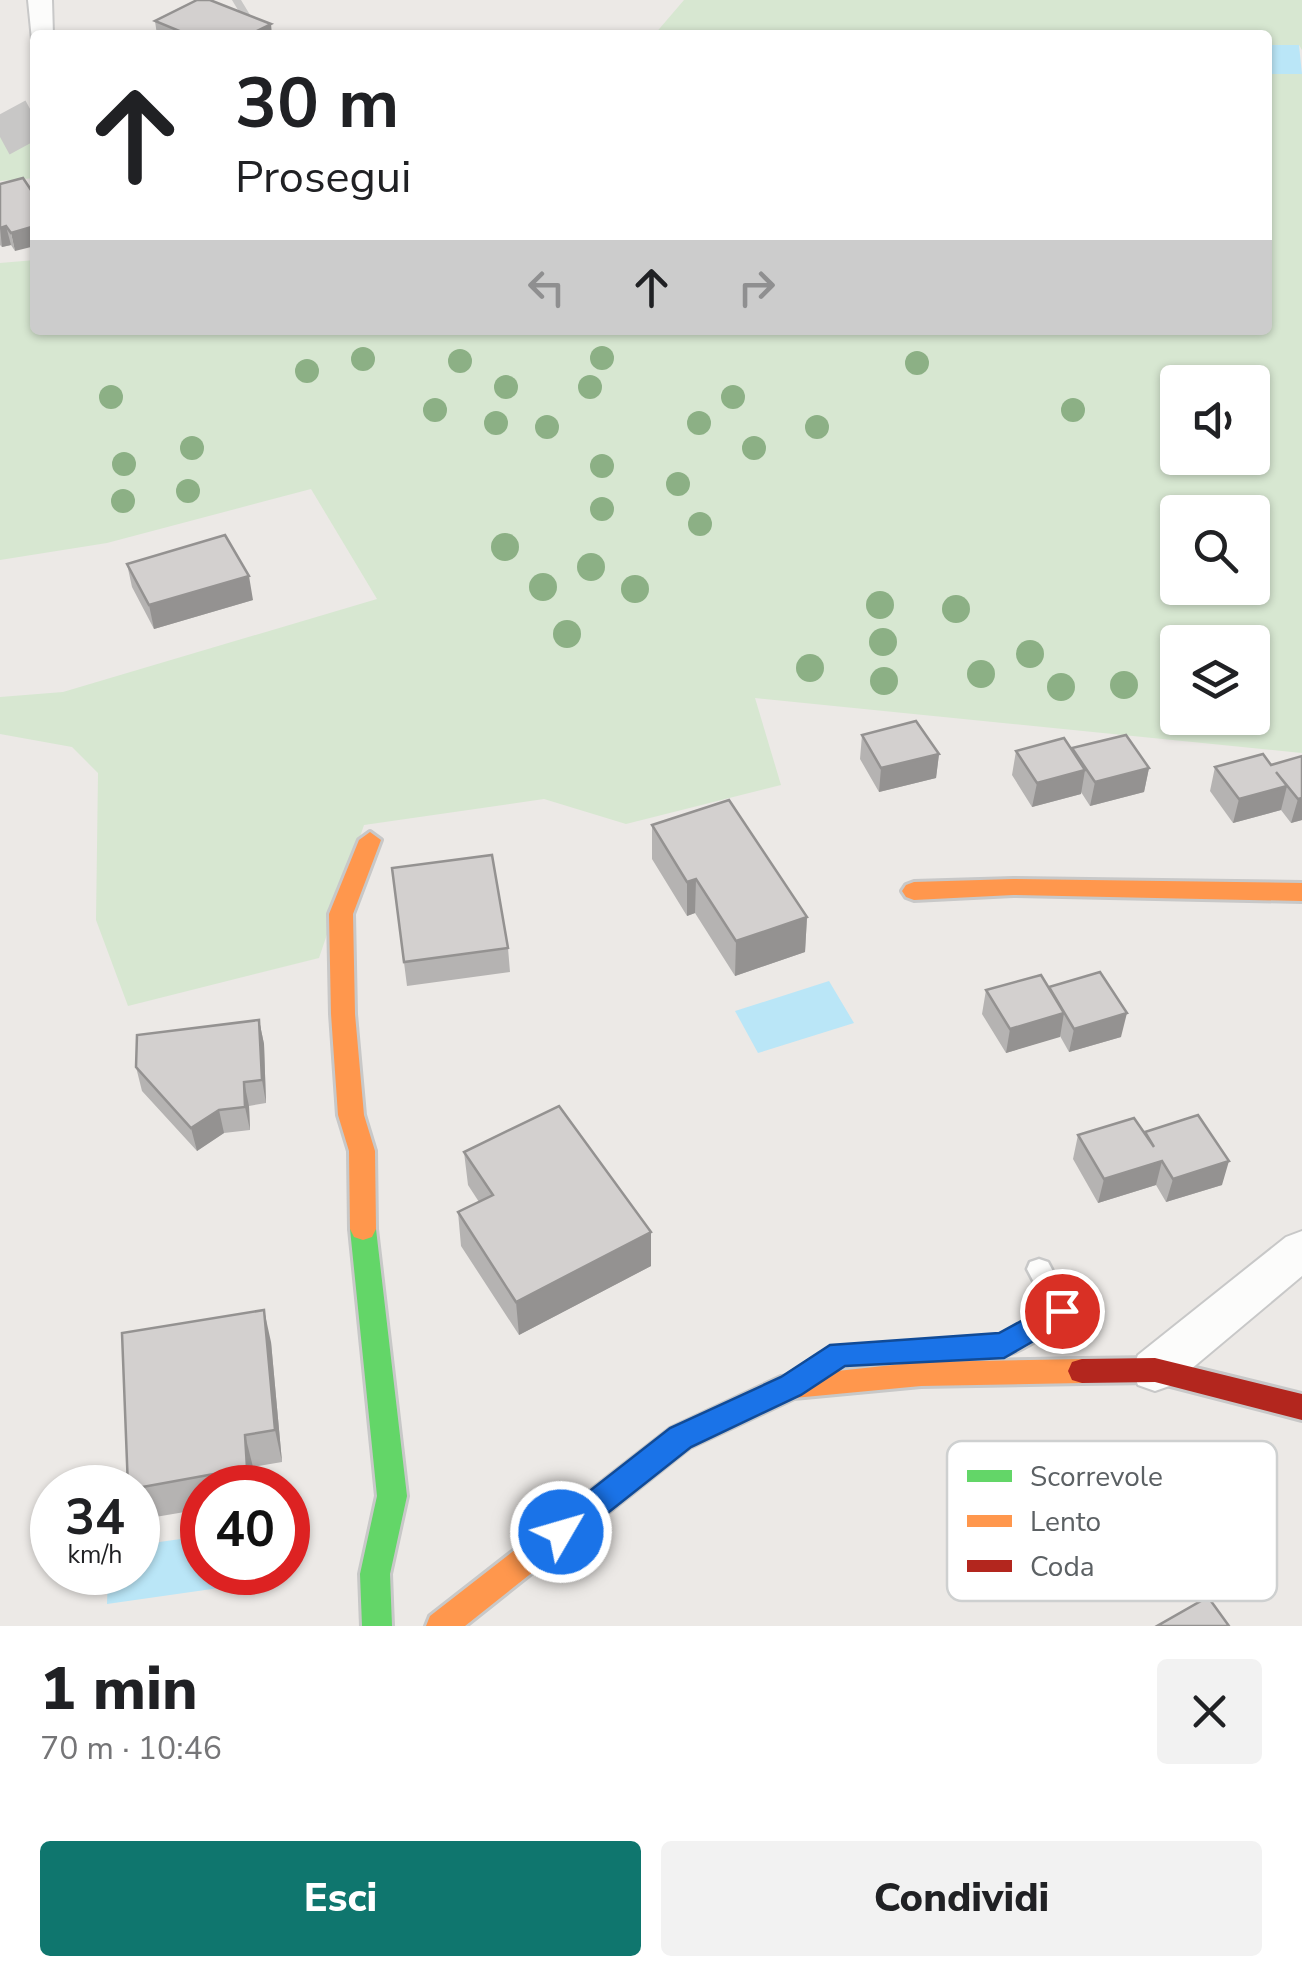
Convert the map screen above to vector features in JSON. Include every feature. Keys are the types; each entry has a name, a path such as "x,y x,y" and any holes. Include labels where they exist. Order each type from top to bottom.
{"street":[{"path":"40,0 41,30"},
{"path":"370,840 341,914 351,1115 362,1151 363,1233 392,1496 375,1574 377,1626"},
{"path":"914,891 1087,887 1302,892"},
{"path":"1155,1370 1302,1250"},
{"path":"441,1626 680,1438 791,1386 920,1374 1155,1370 1302,1407"}],"lane":[{"path":"876,1352 1004,1346 1062,1311 1039,1268"},
{"path":"791,1386 840,1354"}],"green space":[{"path":"684,0 1302,0 1302,50 1299,45 1272,45 1272,30 658,30"},
{"path":"1272,72 1302,74 1302,753 755,698 781,785 626,824 544,799 364,825 319,958 128,1006 96,920 98,773 72,747 0,734 0,697 63,692 377,599 311,489 107,543 0,560 0,263 30,260 30,335 1272,335"},
{"path":"30,113 30,178 0,181 0,117"}],"water":[{"path":"1272,45 1299,45 1302,74 1272,74"},
{"path":"829,981 854,1023 758,1053 735,1011"},
{"path":"180,1539 180,1594 107,1604 107,1595 160,1595 160,1542"}],"building":[{"path":"197,0 210,0 271,24 259,30 177,30 155,21"},
{"path":"23,178 30,188 30,227 11,233 6,226 0,228 0,184"},
{"path":"225,535 249,576 149,605 127,564"},
{"path":"916,721 939,754 881,768 862,735"},
{"path":"1126,735 1149,768 1095,782 1072,748"},
{"path":"1064,738 1085,770 1037,783 1016,751"},
{"path":"1263,754 1271,765 1302,756 1302,798 1298,799 1276,772 1287,786 1239,799 1215,767"},
{"path":"729,800 807,917 736,941 696,879 687,882 652,825"},
{"path":"492,855 508,948 404,962 392,868"},
{"path":"1100,972 1127,1013 1074,1029 1049,987"},
{"path":"1041,975 1064,1013 1010,1029 986,990"},
{"path":"259,1020 262,1080 244,1082 245,1107 219,1110 191,1128 136,1067 137,1035"},
{"path":"559,1106 651,1232 516,1302 458,1212 493,1195 464,1152"},
{"path":"1198,1115 1229,1161 1173,1179 1162,1161 1104,1179 1078,1135 1134,1118 1154,1147 1145,1132"},
{"path":"264,1310 275,1430 245,1435 247,1465 180,1465 180,1480 160,1484 160,1465 127,1465 122,1333"},
{"path":"1201,1601 1211,1601 1229,1626 1157,1626"}],"tunnel":[{"path":"191,30 241,0"},
{"path":"0,137 30,121"}],"traffic: fast":[{"path":"363,1229 392,1496 375,1574 377,1626"}],"traffic: slow":[{"path":"363,1229 362,1151 351,1115 343,1014 341,914 370,840"},
{"path":"914,891 1013,887 1302,892"},
{"path":"441,1626 680,1438 791,1386 921,1374 1082,1371"}],"traffic: jam":[{"path":"1082,1371 1155,1370 1302,1407"}],"route":[{"path":"561,1532 680,1438 791,1386 840,1354 1004,1346 1062,1311"}]}
